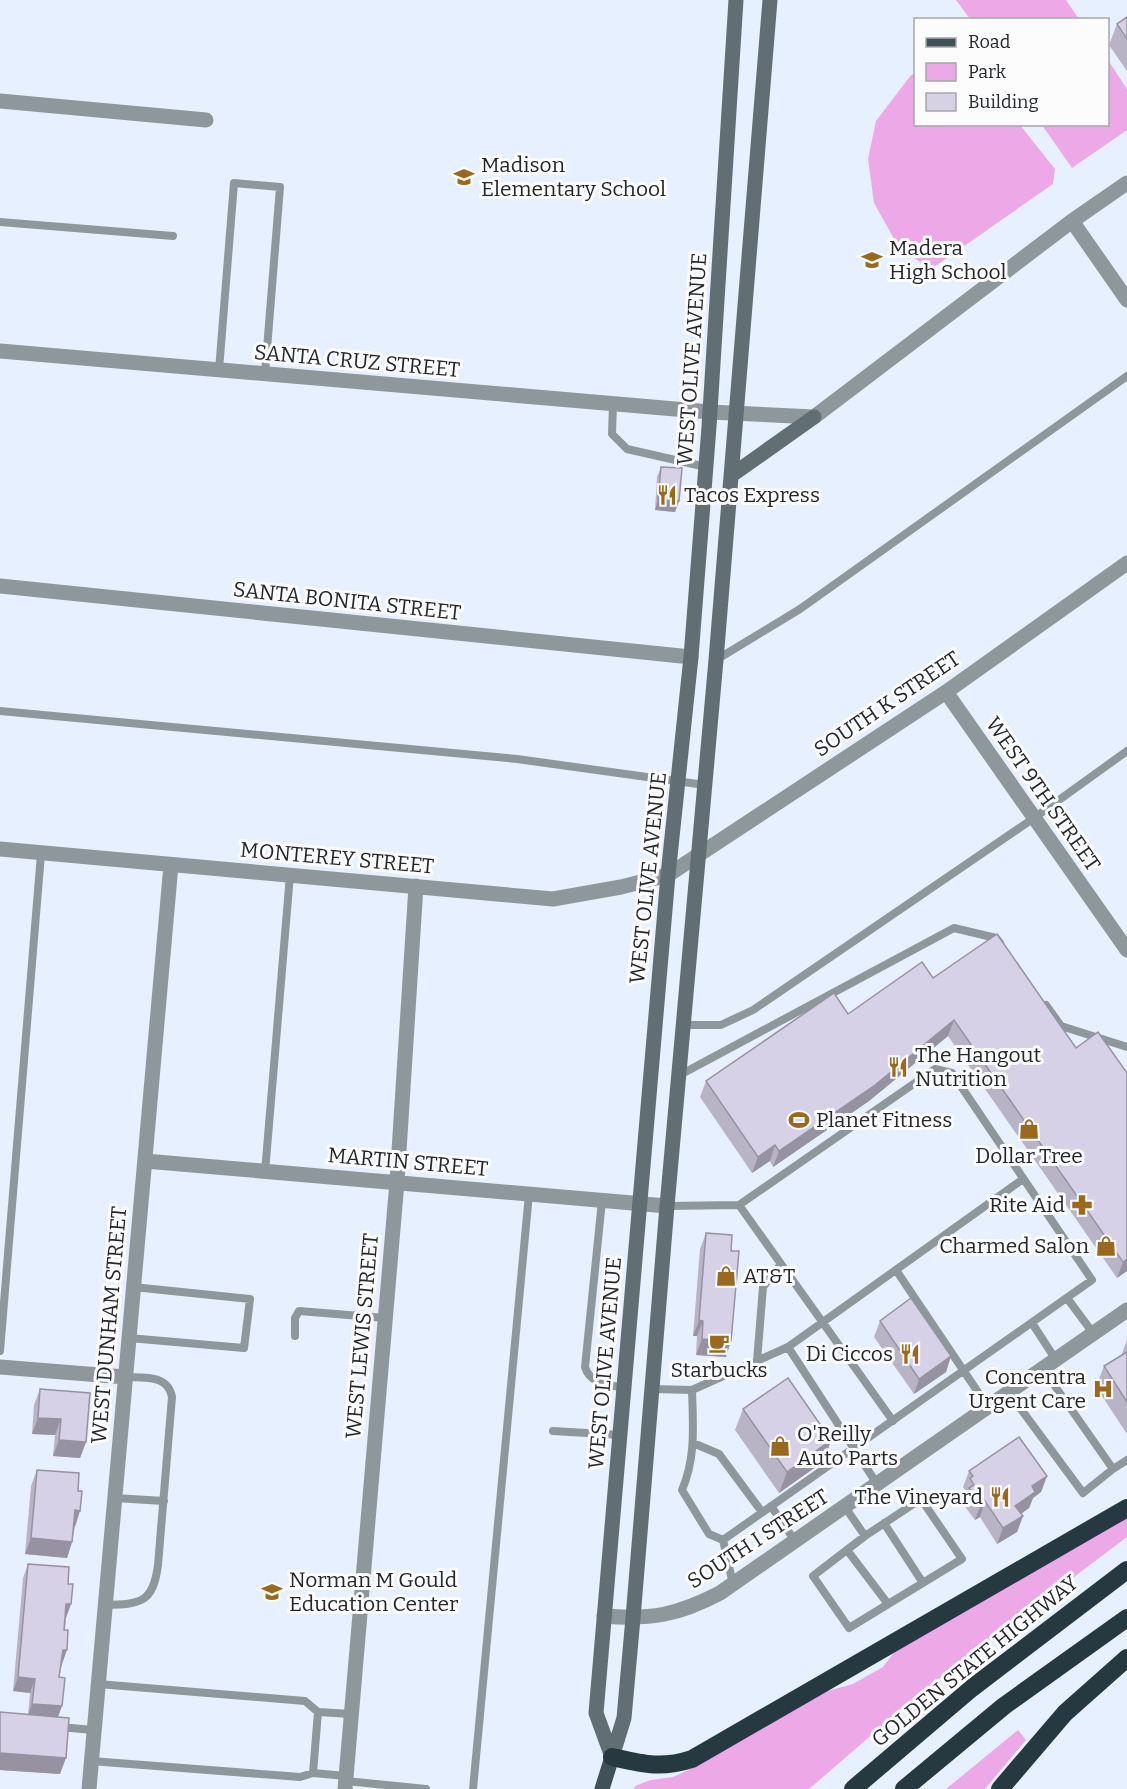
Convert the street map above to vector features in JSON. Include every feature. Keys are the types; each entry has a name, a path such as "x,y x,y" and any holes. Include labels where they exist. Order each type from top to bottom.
{"highway":[{"path":"612,1757 659,1766 674,1765 692,1759 1127,1508"},
{"name":"GOLDEN STATE HIGHWAY","path":"853,1789 972,1688 1127,1570"},
{"path":"904,1789 1004,1706 1127,1618"},
{"path":"1000,1789 1065,1713 1127,1658"}],"main road":[{"name":"WEST OLIVE AVENUE","path":"612,1757 596,1713 668,875 691,657 710,412 736,0"},
{"path":"602,1789 624,1718 732,475 770,0"},
{"path":"732,475 814,417"}],"street":[{"path":"0,101 206,120"},
{"path":"814,417 1072,221 1127,183"},
{"path":"1072,221 1127,300"},
{"name":"SANTA CRUZ STREET","path":"0,351 710,412 814,417"},
{"name":"SOUTH K STREET","path":"668,875 946,692 1127,563"},
{"name":"SANTA BONITA STREET","path":"0,586 691,657"},
{"name":"WEST 9TH STREET","path":"946,692 1034,818 1125,942"},
{"name":"MONTEREY STREET","path":"0,849 553,899 621,887 668,875"},
{"name":"WEST DUNHAM STREET","path":"89,1789 171,865"},
{"name":"WEST LEWIS STREET","path":"346,1782 397,1182 416,886"},
{"name":"MARTIN STREET","path":"145,1161 667,1206"},
{"name":"SOUTH I STREET","path":"604,1616 653,1617 692,1607 733,1584 1127,1310"},
{"path":"0,1367 125,1377"}],"lane":[{"path":"219,370 234,183 280,187 265,374"},
{"path":"0,222 173,236"},
{"path":"716,660 800,609 1127,376"},
{"path":"613,404 612,434 627,449 671,457 706,467"},
{"path":"0,711 517,759 705,785"},
{"path":"683,1025 721,1025 753,1010 1127,752"},
{"path":"0,1351 41,854"},
{"path":"265,1172 290,875"},
{"path":"678,1076 954,928 996,938 1003,946"},
{"path":"1042,999 1061,1026 1127,1047"},
{"path":"667,1206 739,1205 935,1069 952,1073 1092,1280 723,1540"},
{"path":"652,1389 692,1390 788,1347 1023,1179"},
{"path":"473,1789 530,1194"},
{"path":"602,1201 585,1367 587,1374 601,1383 625,1388"},
{"path":"739,1205 893,1420"},
{"path":"757,1361 762,1287 781,1264"},
{"path":"896,1270 988,1407"},
{"path":"129,1338 244,1348 250,1299 133,1287"},
{"path":"1067,1298 1093,1334"},
{"path":"295,1336 295,1318 299,1311 385,1318"},
{"path":"1032,1323 1056,1360"},
{"path":"788,1347 877,1484"},
{"path":"1043,1369 1113,1469"},
{"path":"105,1605 136,1602 146,1597 153,1589 158,1565 164,1501 171,1388 159,1380 125,1377"},
{"path":"692,1390 693,1443 689,1473 682,1490 709,1534 723,1540"},
{"path":"1009,1393 1083,1492 1127,1461"},
{"path":"553,1431 620,1435"},
{"path":"693,1443 719,1454 762,1512"},
{"path":"115,1498 164,1501"},
{"path":"921,1499 962,1559 849,1628 813,1576 865,1536 921,1499"},
{"path":"771,1506 795,1541"},
{"path":"845,1507 865,1536"},
{"path":"884,1523 923,1583"},
{"path":"723,1540 733,1584"},
{"path":"847,1550 888,1604"},
{"path":"98,1684 305,1701 318,1712 351,1714"},
{"path":"313,1773 318,1712"},
{"path":"47,1726 94,1730"},
{"path":"91,1761 300,1777 313,1773 346,1782 426,1789"}],"green space":[{"path":"956,0 1066,0 1078,18 969,18"},
{"path":"1109,62 1127,89 1127,130 1072,168 1043,126 1109,126"},
{"path":"914,74 914,126 1021,126 1055,169 1053,184 930,270 897,244 874,203 868,159 876,121 911,75"},
{"path":"1127,1516 1127,1537 924,1690 809,1789 634,1789 635,1786 651,1780 673,1777 697,1766 820,1693 853,1684 883,1667 895,1651"},
{"path":"1018,1730 1026,1740 985,1789 946,1789"}],"building":[{"path":"1127,17 1127,39 1117,24"},
{"path":"661,467 682,468 679,501 658,499"},
{"path":"997,934 1076,1048 1098,1032 1127,1073 1127,1259 1123,1262 954,1020 875,1085 779,1151 775,1145 758,1157 706,1081 834,993 848,1014 922,962 933,978"},
{"path":"706,1233 732,1235 731,1251 739,1251 731,1341 702,1339 703,1321 699,1320"},
{"path":"911,1298 951,1356 919,1379 880,1321"},
{"path":"1127,1352 1127,1402 1104,1366"},
{"path":"788,1378 831,1440 787,1472 743,1409"},
{"path":"40,1389 90,1393 86,1442 59,1440 61,1419 38,1418"},
{"name":"The Vineyard","path":"1019,1437 1047,1476 1032,1486 1035,1492 1015,1506 1023,1516 1003,1528 985,1501 981,1504 969,1488 974,1485 970,1478 973,1476 969,1471"},
{"path":"37,1470 79,1473 78,1491 82,1491 80,1511 75,1510 72,1542 31,1538"},
{"path":"28,1564 69,1567 68,1584 73,1584 71,1604 66,1604 64,1630 68,1630 67,1650 63,1650 59,1677 65,1678 62,1706 32,1704 35,1679 18,1677"},
{"path":"0,1712 69,1718 66,1758 0,1753"}],"place":[{"name":"Madison Elementary School","path":"464,177"},
{"name":"Madera High School","path":"872,260"},
{"name":"Tacos Express","path":"667,495"},
{"name":"The Hangout Nutrition","path":"898,1067"},
{"name":"Planet Fitness","path":"799,1120"},
{"name":"Dollar Tree","path":"1029,1129"},
{"name":"Rite Aid","path":"1082,1205"},
{"name":"Charmed Salon","path":"1106,1246"},
{"name":"AT&T","path":"726,1276"},
{"name":"Starbucks","path":"719,1343"},
{"name":"Di Ciccos","path":"910,1354"},
{"name":"Concentra Urgent Care","path":"1103,1389"},
{"name":"O'Reilly Auto Parts","path":"780,1446"},
{"name":"The Vineyard","path":"1000,1497"},
{"name":"Norman M Gould Education Center","path":"272,1592"}]}
